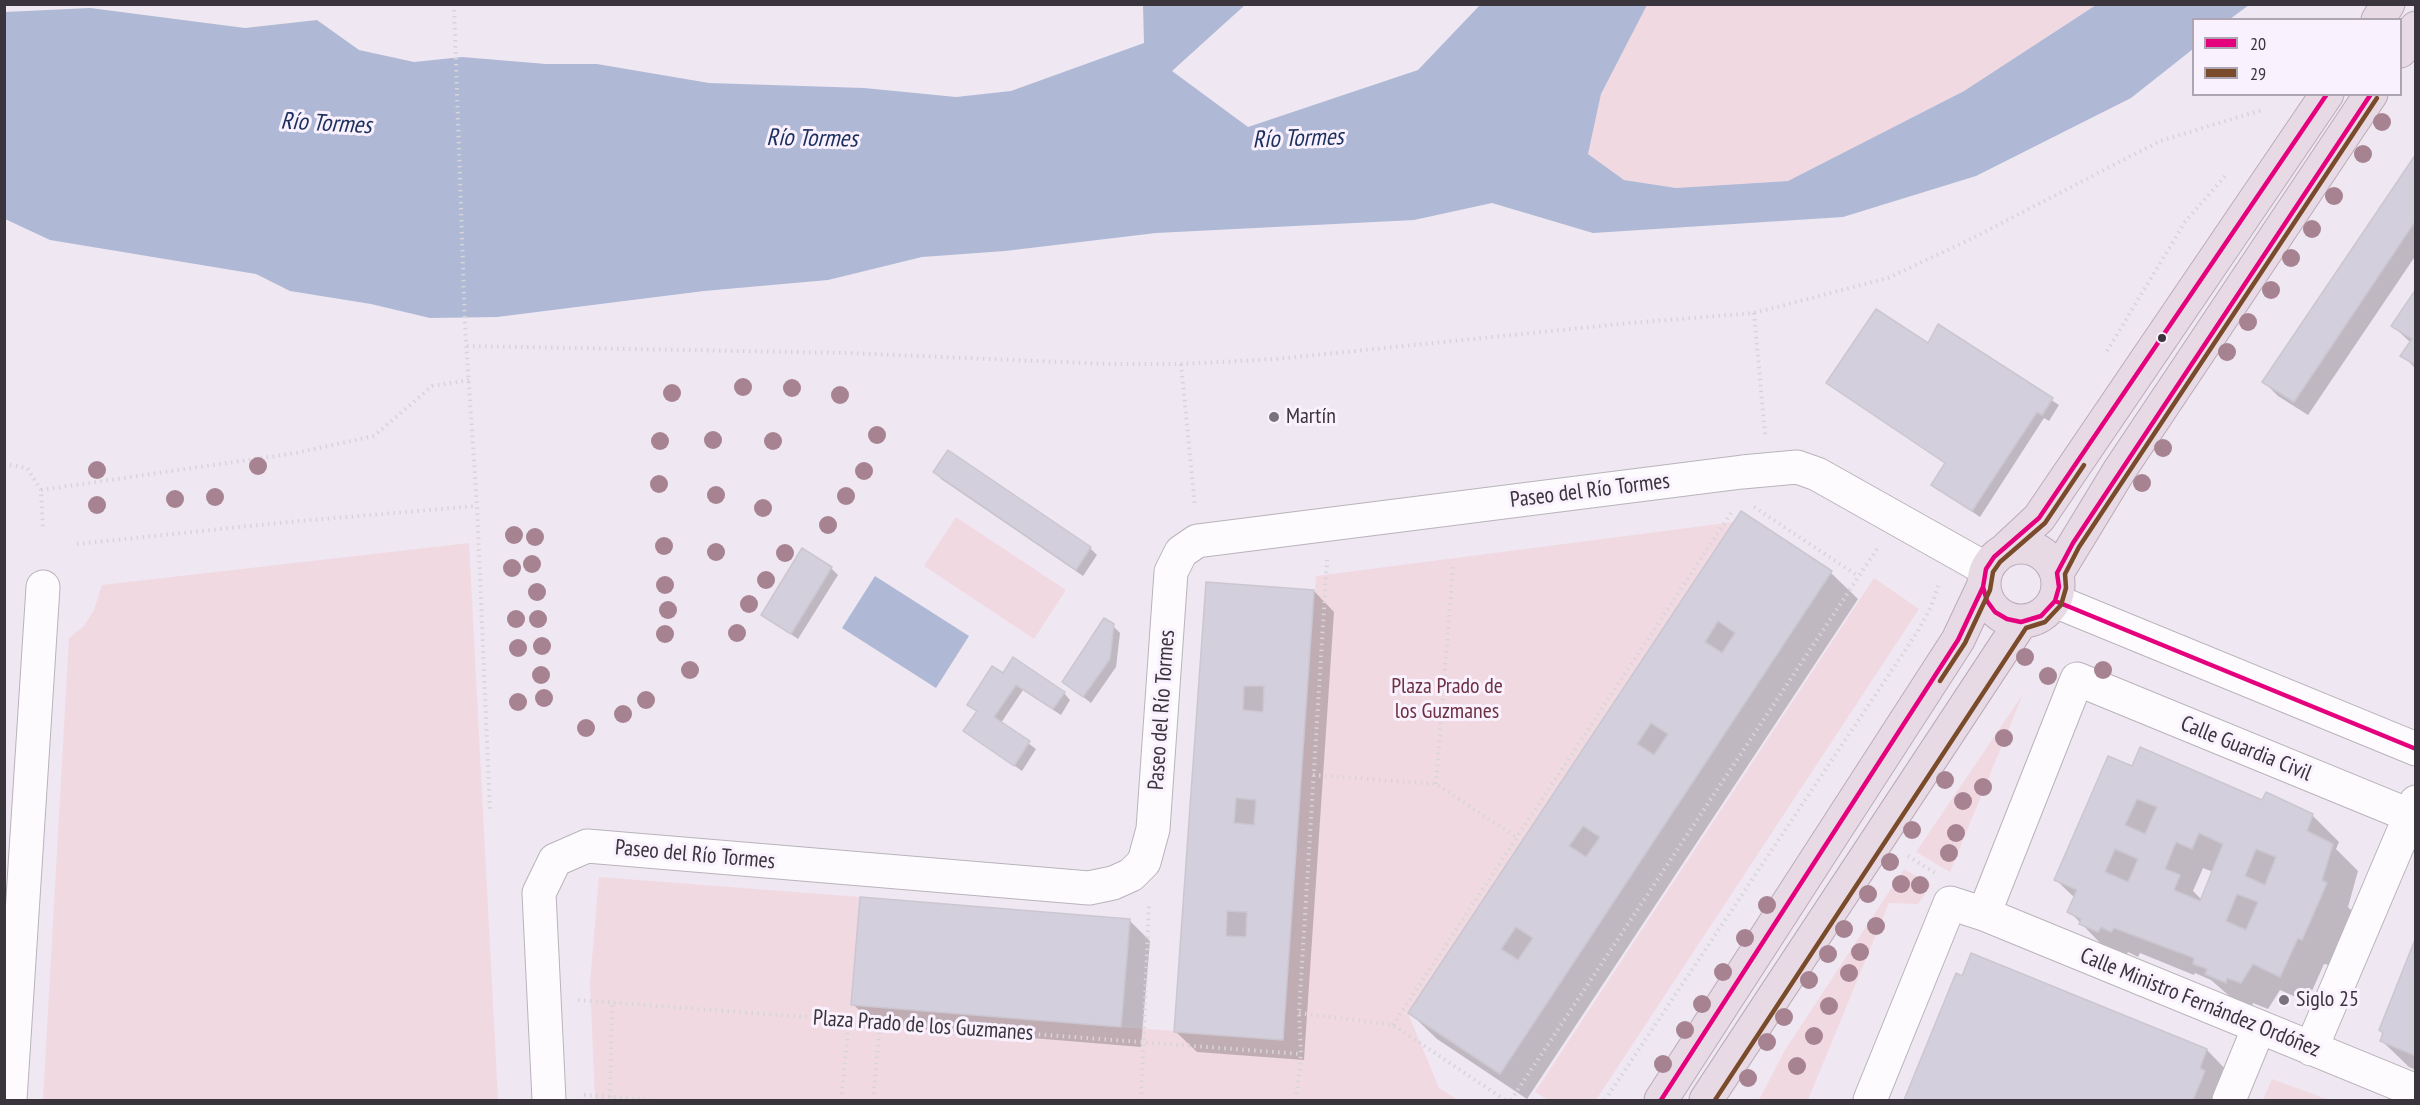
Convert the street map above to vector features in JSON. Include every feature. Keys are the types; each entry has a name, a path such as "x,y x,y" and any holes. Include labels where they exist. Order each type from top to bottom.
{"highway":[{"path":"2379,18 2388,4"},
{"path":"2402,48 2415,28"},
{"path":"1661,1101 1958,640 1992,568 2039,518 2326,96"},
{"path":"2056,587 2050,559 2038,550 2022,546 1992,568 1987,601 1995,612 2007,619 2021,622 2041,616 2120,471 2370,96"},
{"path":"1706,1101 2021,622"}],"street":[{"name":"Paseo del Río Tormes","path":"549,1101 539,893 555,860 587,846 1089,888 1113,883 1131,875 1144,862 1154,829 1171,572 1181,552 1197,542 1331,523 1741,485 1797,467 1817,474 1951,551 1992,568"},
{"path":"9,1101 43,587"},
{"path":"2056,587 2415,749"},
{"name":"Calle Guardia Civil","path":"1984,914 2077,679 2413,812"},
{"path":"2311,1048 2413,812"},
{"name":"Calle Ministro Fernández Ordóñez","path":"1870,1101 1950,903 1984,914 2415,1091"},
{"path":"2229,1101 2259,1027"}],"path":[{"path":"454,4 466,335 477,506 490,812"},
{"path":"467,346 849,353 1110,364 1180,364 1276,359 1630,323 1754,313 1888,278 1983,233 2160,141 2262,110"},
{"path":"2104,356 2185,222 2229,171"},
{"path":"1754,313 1765,436"},
{"path":"1180,364 1196,518"},
{"path":"41,490 296,453 374,436 432,386 469,380"},
{"path":"4,464 27,468 41,490 43,530"},
{"path":"1393,1025 1741,485 1858,576"},
{"path":"77,544 298,521 477,506"},
{"path":"1511,1101 1896,521"},
{"path":"1296,1101 1301,1054 1299,1012 1312,775 1331,523"},
{"path":"1605,1101 1932,608 1951,551"},
{"path":"1436,784 1453,567"},
{"path":"1312,775 1436,784 1515,836"},
{"path":"1141,1101 1150,911 1144,862"},
{"name":"Plaza Prado de los Guzmanes","path":"544,997 1301,1054"},
{"path":"610,1097 612,1003"},
{"path":"1299,1012 1393,1025 1505,1101"},
{"path":"841,1101 849,1021"},
{"path":"873,1101 879,1023"},
{"path":"583,1095 655,1101"}],"green space":[{"path":"1647,5 2096,5 1964,91 1788,181 1676,188 1624,180 1588,154 1601,94"},
{"path":"956,517 1066,590 1034,639 924,566"},
{"name":"Plaza Prado de los Guzmanes","path":"1734,522 1408,1013 1439,1088 1458,1100 595,1100 590,983 599,877 860,897 1121,1027 1283,1039 1316,576"},
{"path":"469,543 498,1100 43,1100 69,638 84,626 94,610 102,585"},
{"path":"1874,578 1919,609 1596,1100 1548,1100 1535,1092"},
{"path":"2023,694 1950,872 1916,852"},
{"path":"1904,869 1931,885 1918,904 1889,903 1808,1100 1759,1100 1785,1050"},
{"path":"2272,1079 2329,1100 2263,1100"}],"water":[{"name":"Río Tormes","path":"1143,5 1245,5 1172,71 1248,127 1418,70 1480,5 1647,5 1601,94 1588,154 1624,180 1676,188 1788,181 1964,91 2096,5 2249,5 2231,18 2192,18 2192,50 2131,98 1976,176 1843,217 1593,233 1492,203 1414,220 1156,233 1005,251 922,257 828,280 704,291 497,317 430,318 371,304 290,291 256,274 50,240 5,219 5,12 90,8 245,28 317,20 359,50 414,62 462,57 546,64 597,64 709,83 864,88 956,97 1011,91 1144,43"},
{"path":"875,576 969,636 936,688 842,628"}],"building":[{"path":"2416,154 2416,220 2294,402 2262,382"},
{"path":"2416,289 2416,365 2400,356 2412,339 2391,326"},
{"path":"1876,309 1928,343 1938,324 2053,398 2042,415 2037,412 1972,511 1931,485 1945,463 1826,383"},
{"path":"948,450 1091,547 1076,570 933,472"},
{"path":"1741,511 1832,571 1500,1074 1408,1013","holes":["1718,621 1735,633 1722,653 1705,642","1651,723 1668,734 1654,755 1637,744","1583,826 1600,837 1586,857 1569,846","1516,927 1533,938 1518,960 1501,949"]},
{"path":"802,548 832,567 791,634 761,615"},
{"path":"1206,582 1314,590 1283,1040 1174,1032","holes":["1244,686 1264,686 1263,712 1243,710","1236,798 1256,800 1254,825 1234,823","1227,911 1247,912 1246,937 1226,936"]},
{"path":"1104,618 1114,624 1110,659 1083,697 1062,682"},
{"path":"1013,657 1065,692 1053,709 1016,685 994,717 1030,741 1014,766 963,731 977,711 967,705 992,666 1003,673"},
{"path":"2140,747 2262,800 2266,792 2313,814 2307,831 2333,844 2322,880 2327,883 2302,940 2298,938 2280,977 2253,964 2241,983 2227,978 2226,983 2205,974 2207,969 2193,964 2194,958 2114,928 2111,932 2101,927 2098,932 2079,924 2081,919 2067,912 2077,890 2054,880 2108,756 2132,766","holes":["2137,799 2157,807 2145,834 2125,825","2199,833 2223,844 2200,901 2174,890 2180,875 2165,869 2176,842 2192,849","2115,849 2138,859 2128,882 2105,872","2256,849 2276,857 2265,885 2245,876","2237,894 2258,902 2246,930 2226,921"]},
{"path":"860,897 1130,919 1121,1027 851,1005"},
{"path":"2416,937 2416,1056 2380,1041 2383,1033 2379,1030"},
{"path":"1971,953 2207,1049 2200,1068 2205,1071 2193,1100 1904,1100 1956,973 1962,976"}],"transit line":[{"name":"20","path":"2326,96 2039,518 1994,557 1986,569 1983,587 1987,601 1995,612 2007,619 2021,622 2041,616 2055,601 2059,587 2057,573 2073,543 2370,96"},
{"name":"29","path":"1715,1100 2026,628 2045,622 2061,605 2066,588 2065,574 2079,547 2377,98"},
{"name":"29","path":"1940,681 1965,643 1990,590 1993,572 2000,562 2045,523 2084,465"},
{"name":"20","path":"1661,1100 1958,640 1983,587"},
{"name":"20","path":"2055,601 2416,749"}],"place":[{"name":"Martín","path":"1274,417"},
{"name":"Siglo 25","path":"2284,1000"}]}
